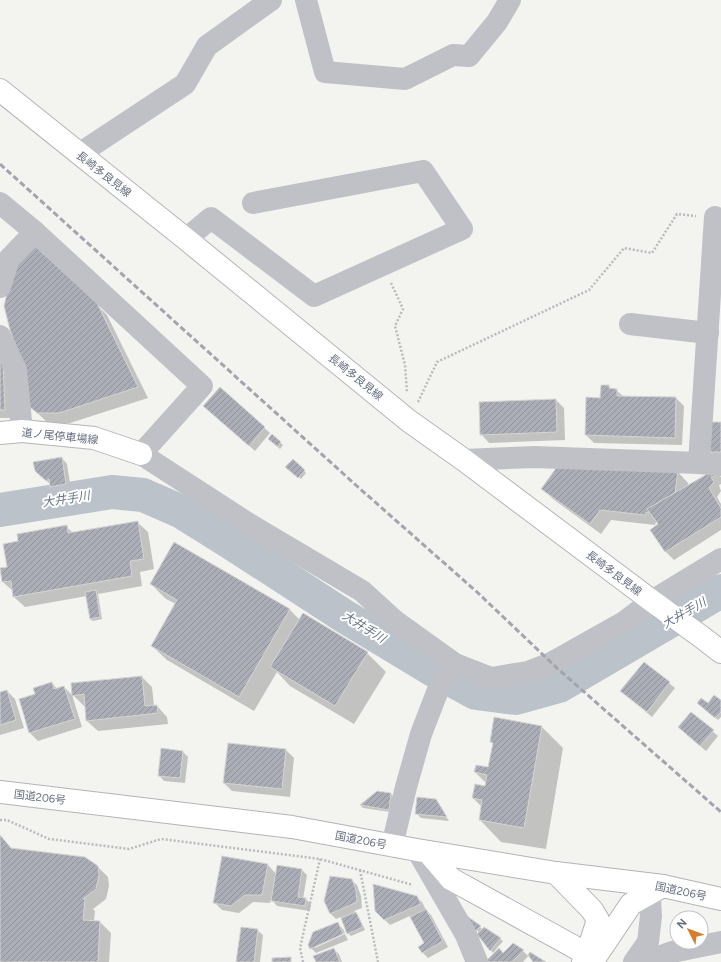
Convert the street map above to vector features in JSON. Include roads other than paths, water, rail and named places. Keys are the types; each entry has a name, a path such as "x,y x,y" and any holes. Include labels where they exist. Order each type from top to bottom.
{"main road":[{"name":"長崎多良見線","path":"0,90 409,421 464,460 721,652"},
{"name":"道ノ尾停車場線","path":"0,433 22,431 94,438 141,454"},
{"name":"国道206号","path":"0,792 292,827 392,846 556,873 629,882 655,891 721,899"},
{"path":"423,851 451,879 587,959"},
{"path":"556,873 592,910 598,920 587,959"},
{"path":"587,959 631,904 655,891"}],"street":[{"path":"79,154 185,84 207,46 271,0"},
{"path":"306,0 326,72 405,79 453,56 469,56 497,22 510,0"},
{"path":"186,239 210,218 314,296 462,229 423,171 253,203"},
{"path":"0,203 35,232 202,386 141,454 249,524 362,591 395,621 453,666 491,678 528,672 551,663 624,622 652,601 721,558"},
{"path":"699,463 715,217"},
{"path":"0,287 9,258 35,232"},
{"path":"630,324 708,333"},
{"path":"0,336 16,370 22,431"},
{"path":"464,460 534,456 721,465"},
{"path":"392,846 406,787 421,734 438,690 453,666"},
{"path":"423,851 442,894 466,935 477,962"},
{"path":"634,962 648,942 651,916 650,899 655,891"},
{"path":"645,962 672,952 721,942"}],"waterway":[{"name":"大井手川","path":"0,510 112,492 143,495 182,512 344,616 430,668 476,693 516,698 559,686 721,591"}],"railway":[{"path":"0,164 358,487 477,592 558,669 721,812"}]}
